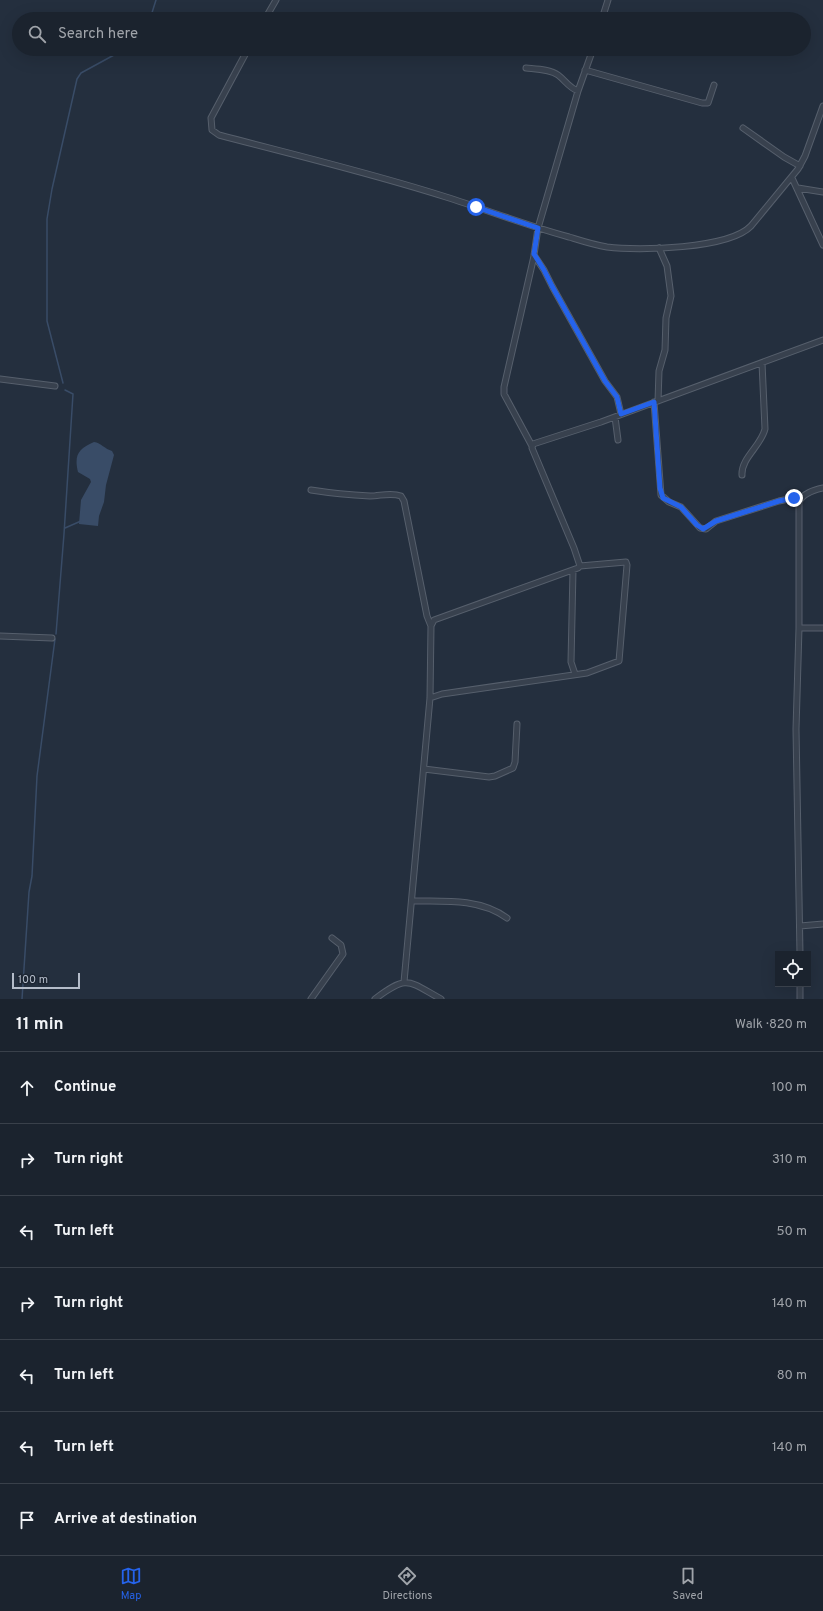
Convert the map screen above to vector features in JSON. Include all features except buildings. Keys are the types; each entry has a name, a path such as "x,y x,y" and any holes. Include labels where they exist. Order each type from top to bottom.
{"street":[{"path":"270,12 276,0"},
{"path":"604,12 608,0"},
{"path":"244,56 211,118 211,127 214,132 225,137 399,182 538,228 600,246 628,249 687,246 734,238 742,234 751,226 792,178 800,166 823,106"},
{"path":"580,566 532,446 504,394 504,386 534,254 538,228 578,91 590,56"},
{"path":"526,68 555,73 567,84 578,91"},
{"path":"585,70 702,103 708,103 710,101 714,85"},
{"path":"743,128 784,157 800,166"},
{"path":"792,178 798,188 823,245"},
{"path":"798,188 823,192"},
{"path":"659,248 667,266 671,296 666,318 665,350 658,371 656,402 661,495 668,502 681,507 700,528 706,529 716,521 779,501 794,498 800,499 810,492 823,488"},
{"path":"534,254 605,381 617,397 621,414"},
{"path":"532,446 533,444 615,417 823,340"},
{"path":"742,475 744,464 764,435 762,363"},
{"path":"0,379 55,386"},
{"path":"615,417 618,440"},
{"path":"311,490 342,494 372,496 392,494 401,496 404,501 427,616 431,626 430,698 404,982"},
{"path":"800,499 798,590 799,628 796,729 800,951"},
{"path":"430,698 442,694 587,673 620,661 627,572 626,562 580,566 574,570 434,620 431,626"},
{"path":"574,570 571,662 575,674"},
{"path":"799,628 823,628"},
{"path":"0,636 52,638"},
{"path":"424,769 489,777 513,768 515,762 517,724"},
{"path":"412,902 441,901 470,903 494,910 507,918"},
{"path":"800,926 823,924"},
{"path":"311,999 343,954 341,945 332,938"},
{"path":"375,999 393,986 404,982 416,986 442,999"},
{"path":"800,987 800,999"}],"water":[{"path":"94,442 112,451 114,455 106,485 104,502 99,516 98,526 79,524 81,500 91,482 90,479 78,472 77,457 78,453 84,447"}],"waterway":[{"path":"152,12 156,0"},
{"path":"63,383 47,321 47,219 52,189 77,79 81,73 112,56"},
{"path":"56,634 73,394 65,390"},
{"path":"65,528 81,521"},
{"path":"22,999 29,892 32,876 37,776 55,639"}],"route":[{"path":"476,207 538,228 534,250 535,258 544,270 605,381 615,393 621,414 654,402 660,488 663,498 668,502 675,503 681,507 684,512 700,528 703,529 706,529 716,521 779,501 794,498"}]}
